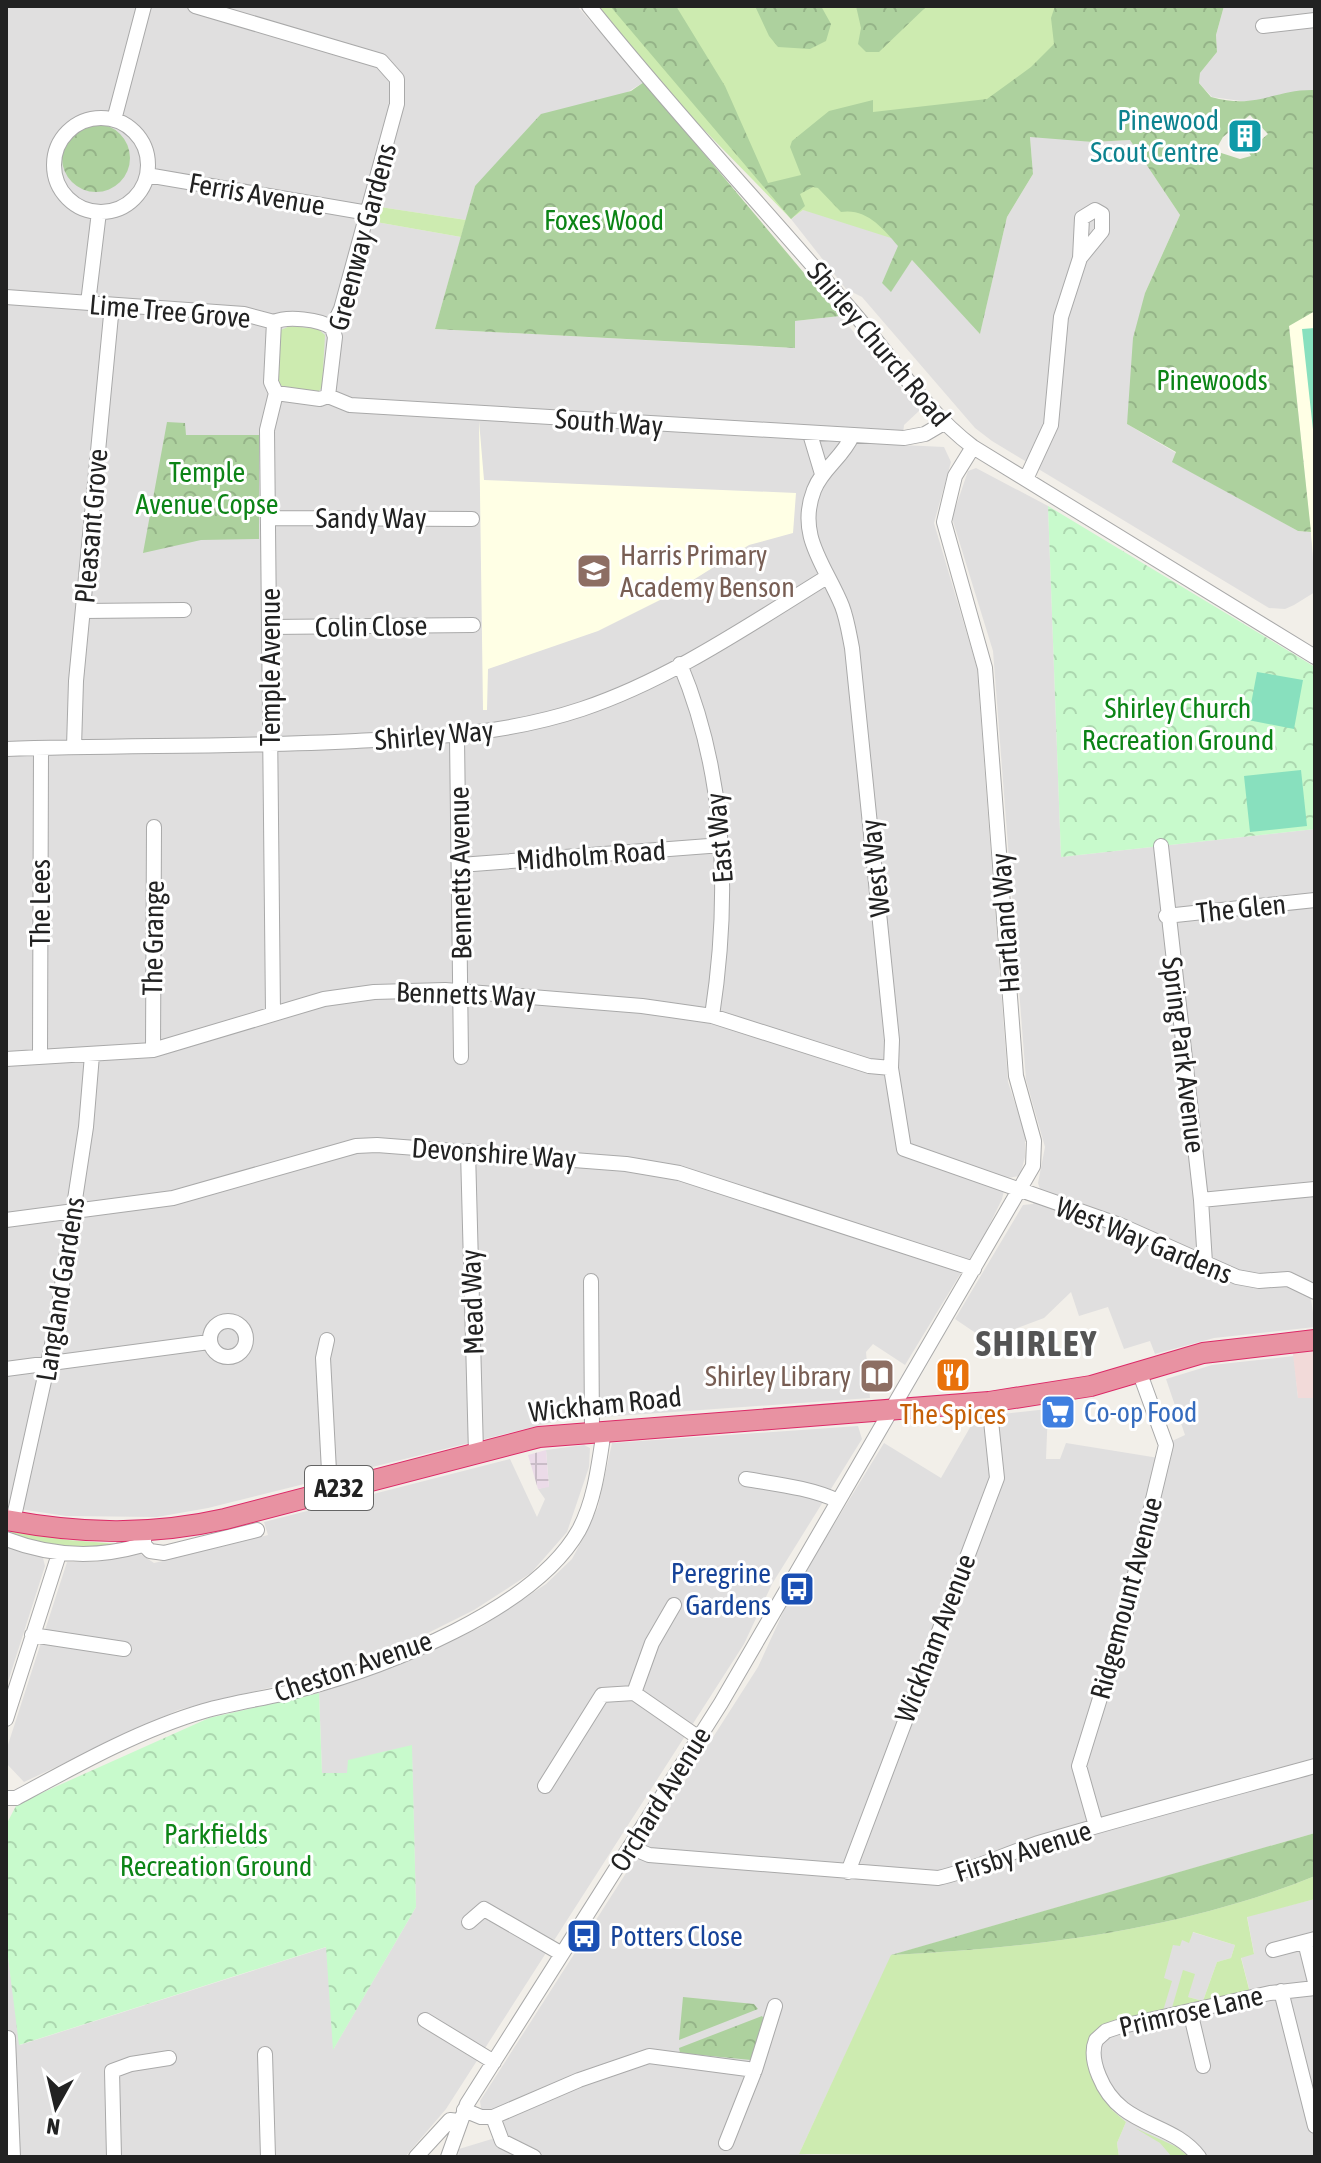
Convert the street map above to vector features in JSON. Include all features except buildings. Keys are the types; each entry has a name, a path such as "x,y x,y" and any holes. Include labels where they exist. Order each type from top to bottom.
{"highway":[{"name":"Wickham Road","path":"8,1526 144,1538 539,1437 598,1430 989,1402 1082,1388 1203,1353 1315,1340"}],"street":[{"path":"114,120 144,6"},
{"name":"Greenway Gardens","path":"195,6 374,59 387,64 397,79 399,97 341,309 332,328 335,337 328,396"},
{"name":"Shirley Church Road","path":"589,6 853,312 928,402 942,424 973,447 1315,657"},
{"path":"1263,26 1315,20"},
{"path":"94,119 114,120 126,126 144,147 147,175 140,192 126,205 99,212 80,208 65,195 55,178 54,158 61,140 75,126 94,119"},
{"name":"Ferris Avenue","path":"147,175 368,213"},
{"path":"88,303 99,212"},
{"path":"1026,479 1051,425 1061,317 1080,258"},
{"name":"Lime Tree Grove","path":"6,297 244,314 274,322 281,319 322,322 332,328"},
{"name":"Pleasant Grove","path":"74,747 83,611 112,305"},
{"name":"Temple Avenue","path":"273,1013 268,421 276,393 271,382 274,322"},
{"name":"South Way","path":"276,393 320,399 328,396 350,405 852,436 912,438 942,424"},
{"path":"810,434 822,474"},
{"name":"West Way","path":"852,436 845,449 822,474 811,499 808,527 842,607 852,648 892,1040 891,1068 907,1151 1020,1192"},
{"name":"Hartland Way","path":"891,1410 1033,1166 1034,1141 1016,1076 985,668 981,643 944,525 955,476 973,447"},
{"name":"Sandy Way","path":"270,518 472,519"},
{"name":"Shirley Way","path":"6,749 270,745 457,737 524,726 584,708 680,664 827,577"},
{"path":"83,611 184,610"},
{"name":"Colin Close","path":"270,627 473,625"},
{"name":"East Way","path":"680,664 707,746 722,845 723,920 712,1016"},
{"name":"Bennetts Avenue","path":"457,737 461,1057"},
{"name":"The Lees","path":"40,1057 41,749"},
{"name":"The Grange","path":"153,1050 154,827"},
{"name":"Midholm Road","path":"460,865 722,845"},
{"name":"Spring Park Avenue","path":"1161,846 1166,916 1201,1200 1205,1263"},
{"name":"The Glen","path":"1166,916 1315,900"},
{"name":"Bennetts Way","path":"6,1059 153,1050 200,1039 324,999 374,992 462,991 642,1006 712,1016 874,1067 891,1068"},
{"name":"Langland Gardens","path":"8,1526 49,1362 74,1211 92,1055"},
{"name":"Devonshire Way","path":"6,1220 173,1198 363,1145 626,1164 679,1173 974,1269"},
{"name":"Mead Way","path":"468,1151 476,1453"},
{"path":"1201,1200 1315,1189"},
{"name":"West Way Gardens","path":"1020,1192 1120,1225 1244,1280 1288,1279 1315,1292"},
{"name":"Cheston Avenue","path":"9,1798 175,1721 205,1710 321,1684 439,1637 497,1608 545,1571 571,1542 588,1508 598,1430 591,1281"},
{"path":"327,1340 323,1358 330,1490"},
{"path":"6,1369 209,1342"},
{"name":"Ridgemount Avenue","path":"1096,1826 1079,1766 1123,1624 1166,1445 1139,1371"},
{"path":"909,1377 914,1395 935,1407"},
{"name":"Wickham Avenue","path":"848,1872 997,1478 989,1402"},
{"name":"Orchard Avenue","path":"448,2157 461,2115 699,1738 891,1410"},
{"path":"853,1412 869,1424 875,1442"},
{"path":"746,1479 791,1489 815,1489 838,1501"},
{"name":"Wickham Road","path":"8,1526 59,1554 103,1554 144,1538 150,1551 164,1553 257,1530"},
{"path":"6,1719 59,1554"},
{"path":"634,1693 652,1643 674,1605"},
{"path":"32,1635 124,1649"},
{"path":"545,1786 602,1695 634,1693 699,1738"},
{"name":"Firsby Avenue","path":"630,1847 649,1855 938,1878 964,1872 1001,1854 1315,1766"},
{"path":"6,1813 9,1798"},
{"path":"469,1922 484,1909 562,1954"},
{"path":"1273,1950 1310,1940 1315,1985"},
{"name":"Primrose Lane","path":"1199,2157 1183,2141 1142,2123 1118,2105 1101,2081 1094,2059 1096,2040 1109,2029 1315,1985"},
{"path":"1281,1991 1315,2126"},
{"path":"726,2143 755,2070 775,2006"},
{"path":"1190,2011 1203,2066"},
{"path":"425,2020 494,2062"},
{"path":"8,2038 13,2157"},
{"path":"265,2054 268,2157"},
{"path":"416,2157 450,2120 461,2115 493,2117 579,2080 649,2056 755,2070"},
{"path":"114,2157 112,2071 131,2064 169,2058"},
{"path":"493,2117 502,2141 534,2157"}],"shaded area":[{"path":"6,6 577,6 644,82 475,186 466,220 380,207 376,222 461,237 435,329 794,348 795,321 840,316 920,410 904,425 902,445 944,447 951,462 934,523 977,668 1008,1082 1025,1134 1025,1157 1020,1176 1007,1178 1002,1199 987,1230 905,1365 873,1344 866,1352 870,1398 561,1420 208,1508 157,1517 66,1516 6,1507"},
{"path":"1224,6 1315,6 1315,90 1282,94 1255,103 1212,97 1199,83 1200,73 1217,52 1216,35"},
{"path":"1030,137 1093,142 1130,140 1180,215 1145,293 1127,424 1176,453 1173,462 1298,531 1311,532 1315,592 1294,605 1285,609 1269,608 975,428 862,297 846,289 791,219 803,210 876,221 899,246 882,283 891,291 912,260 980,333 1007,217 1033,174"},
{"path":"1315,311 1315,572 1289,325"},
{"name":"Harris Primary Academy Benson","path":"479,421 484,480 796,493 793,533 749,545 666,597 598,631 488,669 487,710 483,710"},
{"path":"976,468 1048,506 1061,857 1315,829 1315,1297 1311,1299 1315,1327 1214,1338 1155,1354 1150,1341 1124,1349 1108,1307 1079,1316 1071,1292 1044,1318 986,1340 955,1319 1023,1205 1033,1204 1040,1189 1038,1183 1045,1147 1026,1080 993,651 952,518 968,471"},
{"path":"1315,1334 1315,1398 1298,1398 1291,1336"},
{"path":"1294,1356 1298,1398 1315,1398 1315,1833 892,1955 799,2154 845,2157 458,2157 459,2149 505,2135 481,2108 480,2101 758,1667 792,1593 884,1443 941,1478 976,1417 1048,1409 1046,1459 1060,1459 1066,1443 1171,1460 1172,1441 1185,1435 1166,1379 1212,1365"},
{"path":"858,1426 862,1439 772,1584 744,1644 446,2109 405,2157 6,2157 6,1941 20,2045 327,1947 334,2048 416,1907 412,1756 348,1773 322,1773 319,1693 424,1654 481,1627 546,1584 572,1559 586,1533 598,1507 612,1443"},
{"path":"584,1445 590,1448 589,1467 567,1532 531,1573 474,1610 416,1639 306,1679 178,1710 24,1782 6,1763 6,1751 67,1562 96,1562 139,1553 154,1563 167,1560 268,1535 264,1522 510,1459 537,1517 545,1499 538,1489 549,1486 546,1450"},
{"path":"546,1450 549,1487 538,1489 528,1455"},
{"path":"6,1545 43,1558 45,1566 6,1688"},
{"path":"1315,1899 1315,2157 1119,2157 1117,2143 1126,2122 1112,2110 1089,2057 1163,1978 1173,1944 1192,1932 1235,1945 1231,1958 1217,1962 1203,2001 1188,1997 1171,2010 1250,1992 1241,1957 1254,1953 1247,1916"}],"green space":[{"path":"595,6 1091,6 891,238 803,210 791,219 625,49"},
{"name":"Pinewoods","path":"610,6 676,6 725,86 768,183 801,175 790,147 792,141 829,111 873,100 873,112 987,99 1031,67 1054,44 1051,18 1055,6 1224,6 1216,35 1217,52 1200,73 1199,83 1211,97 1241,101 1315,90 1315,311 1289,326 1311,532 1298,531 1172,462 1176,452 1127,424 1133,338 1145,293 1180,215 1130,140 1093,142 1030,137 1033,174 1007,217 980,334 912,260 891,292 882,283 898,246 866,216 841,212 818,188 813,187 800,194 805,206 791,219","holes":["1250,115 1268,134 1248,151 1251,156 1240,159 1215,151 1223,137"]},
{"path":"755,6 821,6 831,24 826,41 810,49 778,47 769,36"},
{"path":"856,6 927,6 879,52 866,52 858,44 861,28"},
{"name":"Foxes Wood","path":"644,82 840,316 795,321 795,348 435,329 475,186 541,114 631,91"},
{"path":"96,124 120,134 130,158 120,182 96,192 72,182 62,158 72,134"},
{"path":"380,207 466,220 461,237 376,222"},
{"path":"290,326 318,329 325,335 322,387 319,391 284,388 279,383 279,336 281,330"},
{"path":"1315,328 1315,448 1302,329"},
{"name":"Temple Avenue Copse","path":"167,422 185,423 186,435 259,435 259,539 201,540 143,553"},
{"name":"Shirley Church Recreation Ground","path":"1048,506 1315,667 1315,829 1061,857"},
{"path":"1257,672 1303,680 1294,729 1248,720"},
{"path":"1301,770 1307,826 1250,832 1244,776"},
{"path":"6,1529 68,1540 120,1544 61,1548 31,1542"},
{"name":"Parkfields Recreation Ground","path":"319,1693 322,1773 347,1773 348,1760 412,1745 416,1907 333,2050 326,1947 19,2045 6,1941 6,1825 17,1804 209,1718"},
{"path":"1315,1833 1315,1876 1212,1910 1160,1923 1053,1941 891,1955"},
{"path":"1315,1876 1315,1899 1247,1917 1254,1954 1241,1958 1250,1993 1171,2011 1183,1970 1195,1974 1188,1997 1203,2001 1217,1962 1231,1958 1235,1945 1193,1932 1189,1943 1182,1940 1180,1946 1173,1945 1164,1978 1172,1981 1163,2011 1093,2038 1112,2110 1126,2122 1117,2143 1119,2157 799,2154 891,1955 999,1947 1107,1933 1212,1910"},
{"path":"683,1997 754,2004 758,2009 679,2040"},
{"path":"762,2016 765,2020 751,2060 680,2053 679,2048"},
{"path":"1135,2128 1177,2147 1189,2157 1172,2157 1160,2143"}],"place":[{"name":"Pinewood Scout Centre","path":"1245,136"},
{"name":"Harris Primary Academy Benson","path":"594,571"},
{"name":"The Spices","path":"953,1375"},
{"name":"Shirley Library","path":"877,1376"},
{"name":"Co-op Food","path":"1058,1412"},
{"name":"Peregrine Gardens","path":"797,1589"},
{"name":"Potters Close","path":"584,1936"}],"district":[{"name":"SHIRLEY","path":"1037,1343"}]}
